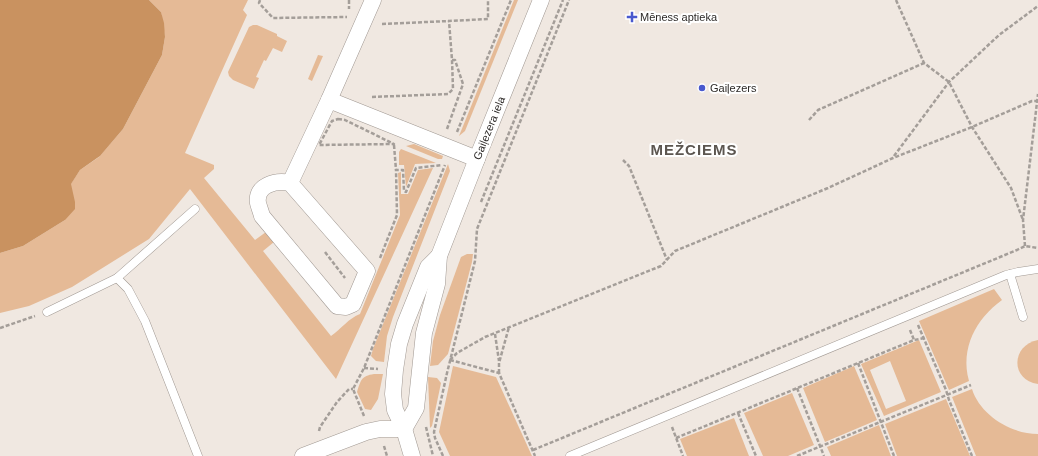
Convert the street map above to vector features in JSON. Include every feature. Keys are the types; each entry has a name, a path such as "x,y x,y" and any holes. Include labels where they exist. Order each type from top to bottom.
{"street":[{"path":"290,183 329,100 373,0"},
{"name":"Gaiļezera iela","path":"404,429 416,408 424,333 436,284 439,256 541,0"},
{"path":"329,100 477,159"},
{"path":"281,181 290,183 367,271 353,304 346,307 337,306 262,216 258,202 260,192 267,184 281,181"},
{"name":"Gaiļezera iela","path":"412,456 404,429 395,410 393,394 399,344 405,324 428,267 439,256"},
{"path":"303,456 366,432 380,429 404,429"}],"lane":[{"path":"47,312 117,278 195,209"},
{"path":"570,456 1010,274 1038,269"},
{"path":"1010,274 1023,317"},
{"path":"117,278 128,289 145,321 198,456"}],"path":[{"path":"260,0 259,3 273,18 350,16"},
{"path":"349,0 350,11"},
{"path":"380,24 488,19 488,0"},
{"path":"319,431 320,427 337,402 349,389 353,389 364,368 511,0"},
{"path":"478,208 563,0"},
{"path":"443,456 434,432 450,360 475,261 477,230 569,0"},
{"path":"896,0 924,63 949,82 972,127 1011,188 1023,220"},
{"path":"893,158 949,82 999,35 1038,6"},
{"path":"366,96 448,94 453,89 450,21"},
{"path":"447,128 464,84 455,60 452,60"},
{"path":"808,120 818,110 924,63"},
{"path":"1025,246 1023,220 1038,94"},
{"path":"450,360 463,350 485,337 661,266 675,251 828,188 893,158 972,127 1032,101 1037,102"},
{"path":"394,144 319,145 332,121 338,119 345,120 401,147"},
{"path":"1033,136 1038,136"},
{"path":"377,264 397,215 394,144"},
{"path":"623,160 629,166 667,260"},
{"path":"438,162 445,165"},
{"path":"396,170 403,170 404,192 406,192 416,168 445,165"},
{"path":"533,450 1025,246 1038,248"},
{"path":"0,328 47,312"},
{"path":"918,324 972,456"},
{"path":"499,363 510,327"},
{"path":"495,334 499,373 535,456"},
{"path":"676,438 914,340 925,338"},
{"path":"450,360 499,373"},
{"path":"858,363 894,456"},
{"path":"364,368 384,369"},
{"path":"797,456 971,385"},
{"path":"797,388 824,456"},
{"path":"353,389 364,414 366,432"},
{"path":"738,413 756,456"},
{"path":"426,423 433,456"},
{"path":"672,429 683,456"}],"shaded area":[{"path":"0,0 149,0 161,12 164,23 165,37 162,55 123,129 100,156 80,170 71,184 75,209 65,220 23,246 0,253"},
{"path":"149,0 248,0 243,10 247,15 185,153 214,165 214,169 204,178 255,240 266,232 274,242 263,251 331,336 360,314 400,215 398,173 401,172 401,194 408,194 418,170 433,168 336,379 190,189 149,239 72,287 29,306 0,313 0,253 23,246 65,220 70,185 80,170 99,157 123,129 162,55 165,37 161,12"},
{"path":"514,0 518,0 465,131 459,136"},
{"path":"257,25 277,34 277,36 287,41 282,52 273,48 266,61 264,60 256,77 259,78 254,89 233,80 229,76 228,72 249,27"},
{"path":"318,55 323,56 312,81 308,79"},
{"path":"414,144 443,156 442,159 438,159 406,146"},
{"path":"401,149 436,163 415,164 406,187 404,165 399,165 399,152"},
{"path":"448,164 450,171 393,317 387,336 384,362 376,361 371,356 373,349"},
{"path":"467,254 473,254 472,262 448,354 438,365 430,366 433,341 440,315 461,257"},
{"path":"994,289 1002,300 985,316 972,335 967,357 969,381 949,390 919,321"},
{"path":"919,340 941,392 884,416 861,364","holes":["890,361 906,401 886,409 870,370"]},
{"path":"1038,340 1038,384 1029,381 1022,376 1017,362 1023,348 1029,343"},
{"path":"453,366 496,377 532,456 450,456 439,432"},
{"path":"854,366 877,420 825,442 803,388"},
{"path":"383,374 378,399 371,410 365,409 357,392 362,379 366,376"},
{"path":"428,377 437,378 441,383 432,426 430,428"},
{"path":"972,389 976,398 989,415 1007,427 1017,431 1038,434 1038,456 976,456 952,397"},
{"path":"792,393 814,445 788,456 763,456 744,413"},
{"path":"946,399 970,456 897,456 885,424"},
{"path":"734,418 749,456 687,456 680,439"},
{"path":"879,425 891,456 831,456 827,447"}],"place":[{"name":"Mēness aptieka","path":"632,17"},
{"name":"Gaiļezers","path":"702,88"}],"district":[{"name":"MEŽCIEMS","path":"694,150"}]}
